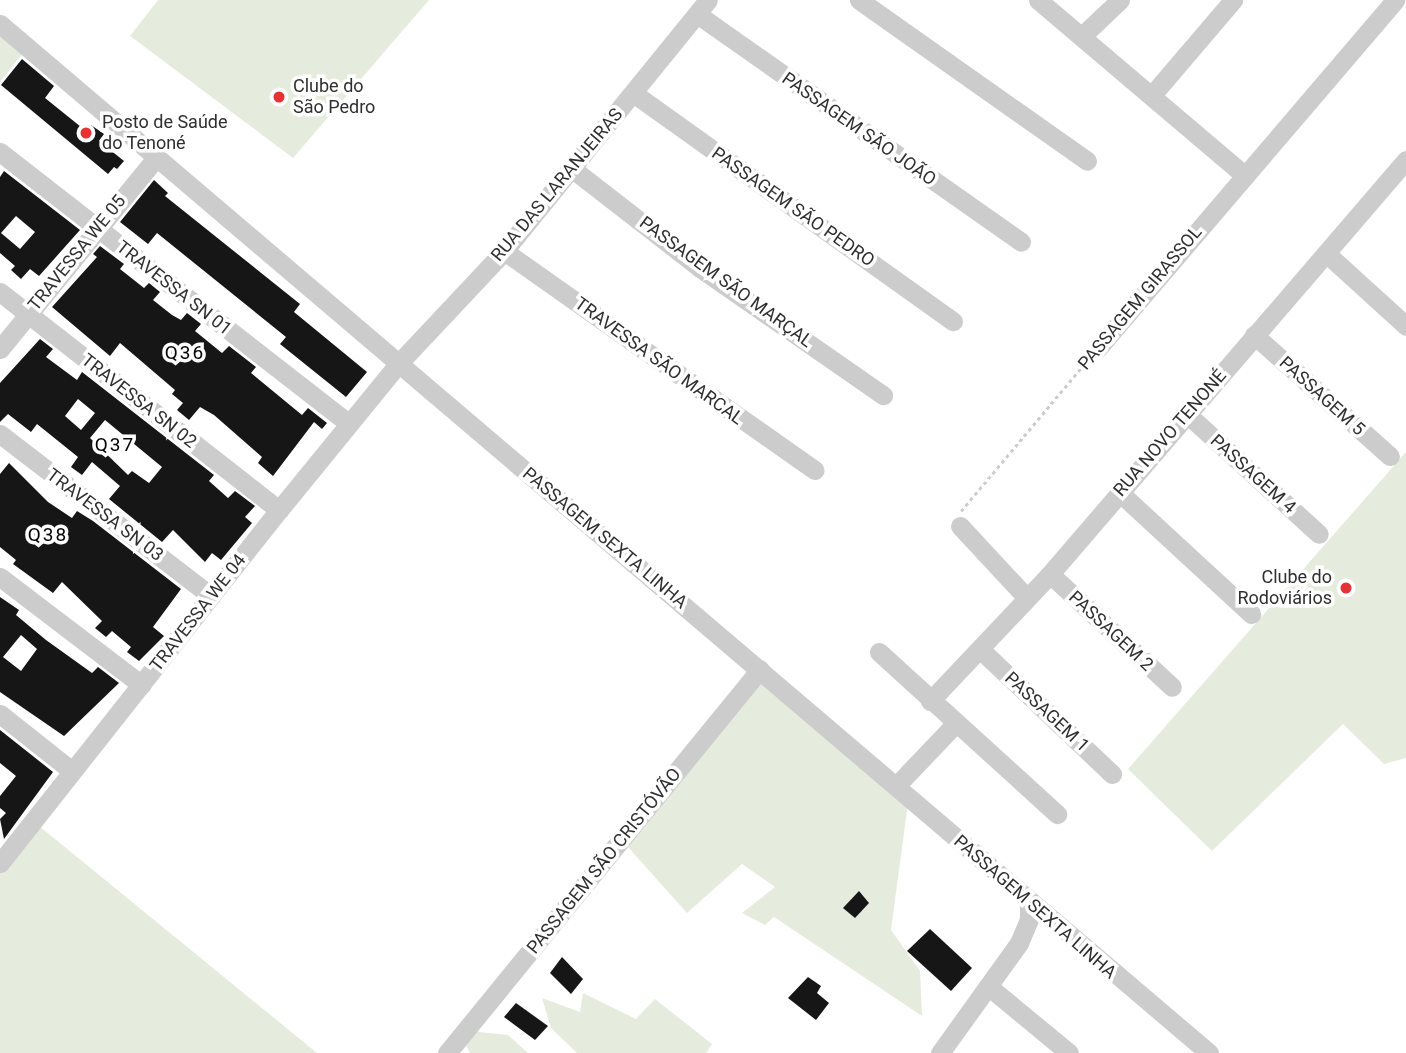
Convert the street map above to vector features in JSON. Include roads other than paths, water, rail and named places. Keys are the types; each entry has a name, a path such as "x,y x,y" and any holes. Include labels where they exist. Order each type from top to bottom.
{"street":[{"path":"859,0 1087,161"},
{"path":"1038,0 1083,35 1244,175"},
{"path":"1083,35 1120,0"},
{"path":"1152,95 1233,0"},
{"name":"PASSAGEM GIRASSOL","path":"1098,348 1395,0"},
{"name":"RUA DAS LARANJEIRAS","path":"398,364 504,251 703,7"},
{"name":"PASSAGEM SÃO JOÃO","path":"703,7 1021,242"},
{"name":"PASSAGEM SEXTA LINHA","path":"0,24 155,159 760,669 1029,902 1209,1053"},
{"name":"PASSAGEM SÃO PEDRO","path":"633,93 953,321"},
{"name":"TRAVESSA SN 01","path":"0,152 349,424"},
{"name":"TRAVESSA WE 05","path":"0,349 155,159"},
{"name":"PASSAGEM SÃO MARÇAL","path":"570,167 700,268 883,395"},
{"name":"RUA NOVO TENONÉ","path":"930,701 982,651 1254,335 1402,172"},
{"name":"TRAVESSA SÃO MARCAL","path":"504,251 814,470"},
{"path":"1327,254 1406,326"},
{"name":"TRAVESSA SN 02","path":"0,292 279,510"},
{"name":"PASSAGEM 5","path":"1254,335 1390,456"},
{"name":"TRAVESSA WE 04","path":"0,862 398,364"},
{"name":"PASSAGEM 4","path":"1186,414 1318,534"},
{"name":"TRAVESSA SN 03","path":"0,434 211,596"},
{"path":"1119,492 1251,614"},
{"path":"960,526 1027,598"},
{"name":"PASSAGEM 2","path":"1050,574 1172,687"},
{"path":"0,577 142,685"},
{"name":"PASSAGEM 1","path":"982,651 1112,774"},
{"path":"879,652 1056,814"},
{"name":"PASSAGEM SÃO CRISTÓVÃO","path":"447,1053 760,669"},
{"path":"0,714 72,771"},
{"path":"896,786 955,724"},
{"path":"940,1053 1019,943 1028,919 1029,902"},
{"path":"988,986 1069,1053"}],"place":[{"name":"Clube do São Pedro","path":"279,97"},
{"name":"Posto de Saúde do Tenoné","path":"86,133"},
{"name":"Clube do Rodoviários","path":"1346,588"}],"district":[{"name":"Q36","path":"185,353"},
{"name":"Q37","path":"115,445"},
{"name":"Q38","path":"48,535"}]}
